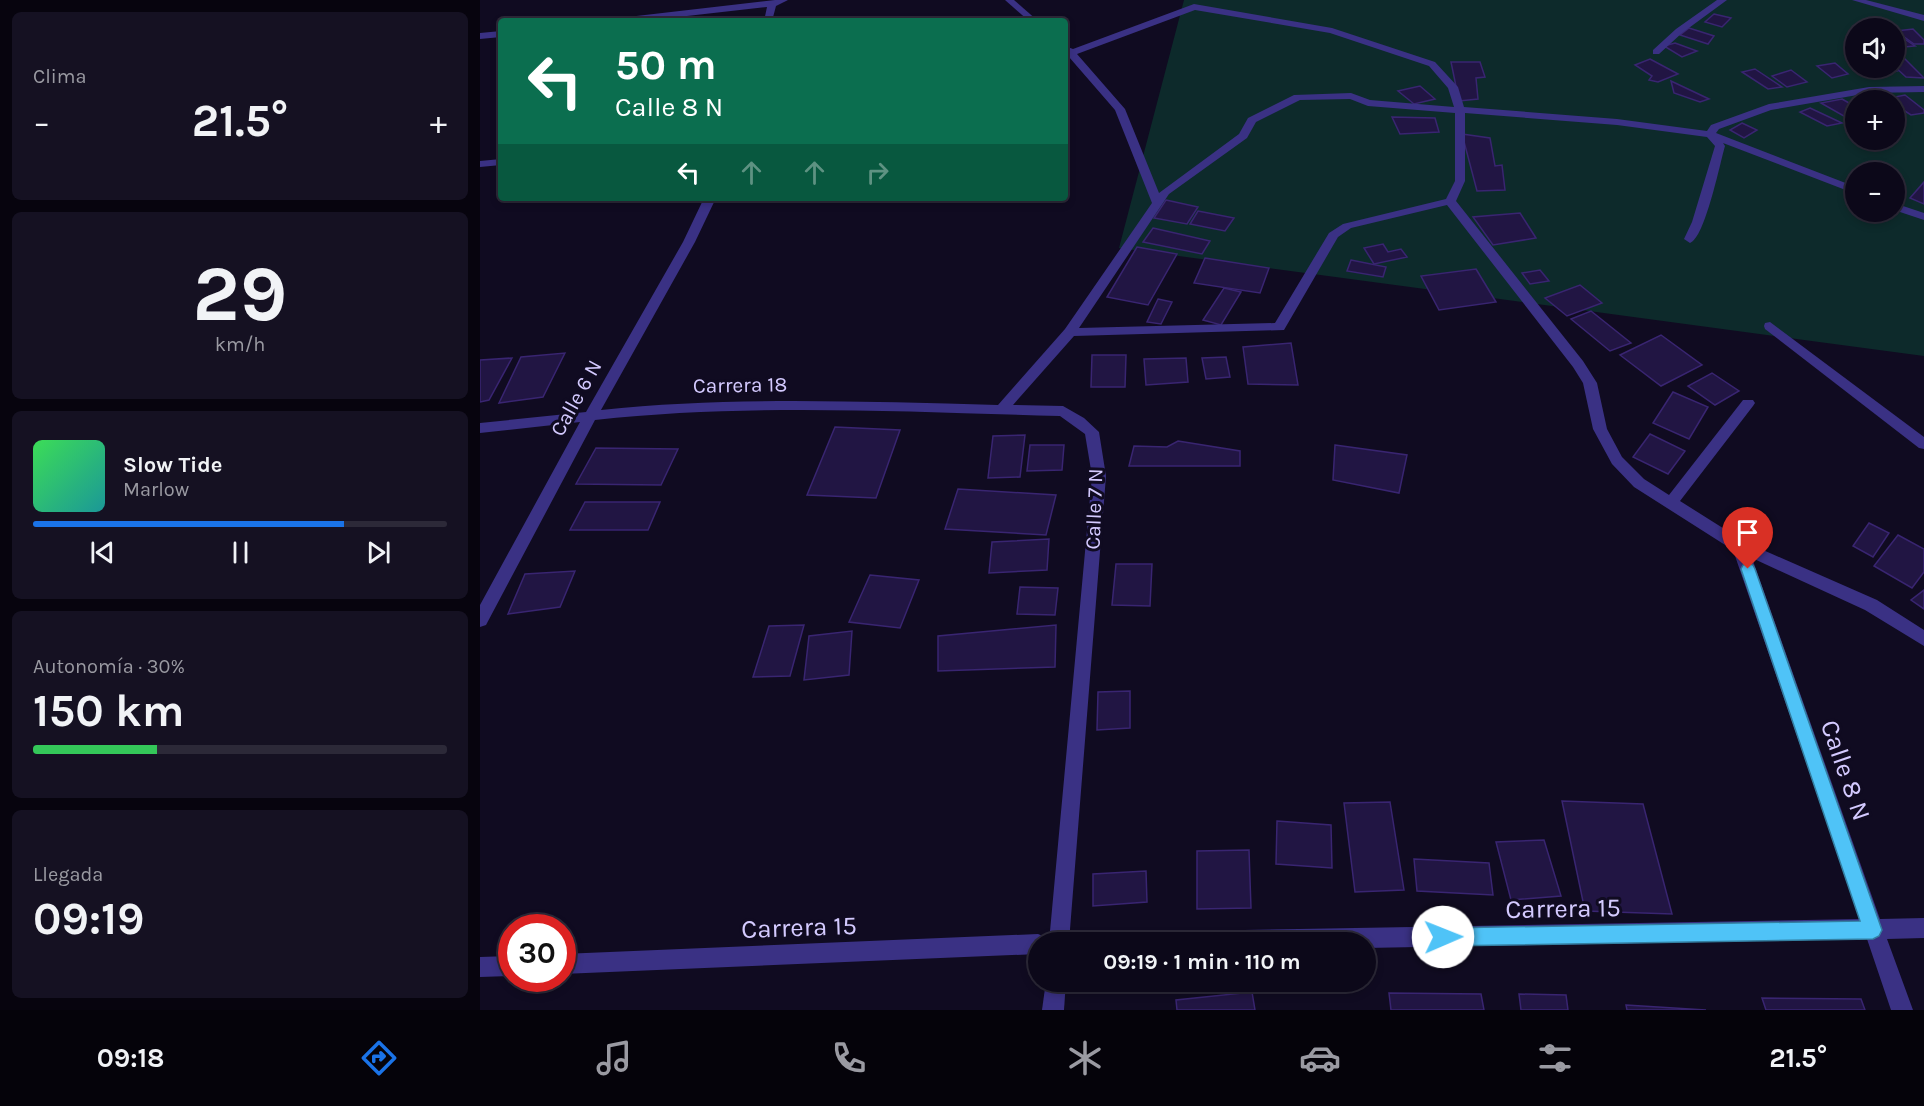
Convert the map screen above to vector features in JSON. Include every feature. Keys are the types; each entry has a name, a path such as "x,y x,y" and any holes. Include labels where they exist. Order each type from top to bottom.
{"street":[{"path":"646,18 772,4 784,0"},
{"path":"1009,0 1030,18"},
{"path":"1656,52 1679,31 1723,0"},
{"path":"1856,0 1924,18"},
{"path":"769,18 772,4"},
{"path":"1070,332 1279,327 1334,235 1347,226 1450,201 1460,181 1460,111 1453,87 1432,64 1332,31 1194,4 1068,51 1120,109 1157,202"},
{"path":"481,37 498,34"},
{"path":"1710,134 1715,127 1769,107 1869,90 1921,92"},
{"path":"1002,410 1070,332 1166,192 1243,136 1252,120 1298,97 1351,96 1368,103 1617,122 1710,134 1845,187"},
{"path":"1690,239 1698,222 1719,146 1710,134"},
{"path":"480,164 498,162"},
{"name":"Calle 6 N","path":"480,620 590,417 689,242 709,201"},
{"path":"1450,201 1497,258 1590,383 1600,429 1617,460 1639,483 1740,546 1871,605 1924,639"},
{"path":"1905,210 1924,218"},
{"path":"1770,326 1924,444"},
{"path":"1670,504 1748,403"},
{"name":"Carrera 18","path":"480,428 665,408 777,405 1002,410"},
{"name":"Calle 7 N","path":"1002,410 1063,411 1079,421 1092,432 1098,476 1060,932"},
{"name":"Calle 8 N","path":"1740,546 1902,1010"},
{"name":"Carrera 15","path":"1376,938 1924,928"},
{"name":"Carrera 15","path":"576,963 1028,944"},
{"path":"480,967 498,966"},
{"path":"1053,1010 1055,992"}],"green space":[{"path":"1184,0 1924,0 1924,356 1119,248"}],"building":[{"path":"1714,14 1731,18 1722,27 1705,22"},
{"path":"1689,28 1714,36 1708,44 1680,35"},
{"path":"1913,29 1924,40 1924,44 1914,44 1905,38 1905,30"},
{"path":"1905,39 1915,46 1905,47"},
{"path":"1675,43 1697,51 1682,57 1664,46"},
{"path":"1650,59 1678,74 1658,82 1649,80 1652,76 1635,65"},
{"path":"1905,59 1924,78 1906,77"},
{"path":"1451,62 1480,62 1485,77 1476,78 1478,99 1459,101"},
{"path":"1835,63 1845,71 1845,75 1832,78 1817,66"},
{"path":"1755,69 1782,87 1768,89 1742,72"},
{"path":"1791,70 1807,82 1787,87 1772,76"},
{"path":"1671,81 1709,99 1700,102 1674,93"},
{"path":"1420,86 1435,99 1414,104 1398,91"},
{"path":"1905,95 1924,110 1924,113 1911,115 1905,111"},
{"path":"1842,99 1845,101 1845,117 1821,103"},
{"path":"1810,108 1842,123 1827,126 1800,112"},
{"path":"1392,117 1435,118 1439,132 1400,134"},
{"path":"1742,123 1757,130 1744,138 1730,130"},
{"path":"1462,134 1490,138 1495,166 1502,165 1505,190 1477,191"},
{"path":"1924,182 1924,204 1910,198"},
{"path":"1166,200 1198,207 1187,224 1154,218"},
{"path":"1198,211 1234,218 1225,231 1190,224"},
{"path":"1520,213 1536,238 1493,245 1473,217"},
{"path":"1153,228 1210,241 1202,254 1143,242"},
{"path":"1383,244 1388,252 1401,249 1407,257 1374,264 1364,248"},
{"path":"1137,247 1177,254 1148,305 1107,297"},
{"path":"1205,258 1269,268 1260,293 1194,283"},
{"path":"1351,260 1386,267 1383,277 1347,271"},
{"path":"1476,269 1496,302 1439,310 1421,276"},
{"path":"1540,270 1549,281 1530,284 1522,273"},
{"path":"1580,285 1602,303 1567,316 1545,298"},
{"path":"1224,288 1241,292 1221,325 1203,320"},
{"path":"1158,299 1172,302 1161,324 1147,322"},
{"path":"1591,311 1631,343 1610,351 1571,319"},
{"path":"1661,335 1702,365 1661,386 1620,355"},
{"path":"1291,343 1298,385 1248,384 1243,347"},
{"path":"565,353 543,397 499,403 521,357"},
{"path":"1092,355 1126,355 1125,387 1091,387"},
{"path":"1226,357 1230,377 1206,379 1202,358"},
{"path":"512,358 489,400 480,402 480,360"},
{"path":"1186,358 1188,382 1146,385 1144,359"},
{"path":"1712,373 1739,391 1715,405 1688,386"},
{"path":"1673,392 1708,407 1689,439 1653,423"},
{"path":"835,427 900,430 876,498 807,495"},
{"path":"1650,434 1685,451 1668,474 1633,457"},
{"path":"1025,435 1020,477 988,478 993,436"},
{"path":"1178,441 1240,451 1240,466 1129,466 1134,446 1167,447"},
{"path":"1030,445 1064,445 1062,470 1027,471"},
{"path":"1335,445 1407,455 1399,493 1333,480"},
{"path":"596,448 678,449 661,485 576,484"},
{"path":"958,489 1056,495 1046,535 945,529"},
{"path":"585,502 660,502 648,530 570,530"},
{"path":"1869,523 1889,533 1873,557 1853,546"},
{"path":"1898,535 1924,549 1924,572 1912,588 1874,566"},
{"path":"1049,539 1047,570 989,573 992,542"},
{"path":"1116,564 1152,564 1150,606 1112,605"},
{"path":"575,571 560,607 508,614 525,574"},
{"path":"870,575 919,580 900,628 849,622"},
{"path":"1020,587 1058,588 1055,615 1017,614"},
{"path":"1924,590 1924,609 1911,600"},
{"path":"804,625 790,676 753,677 769,626"},
{"path":"1056,625 1055,667 938,671 938,636"},
{"path":"852,631 849,675 804,680 809,636"},
{"path":"1130,691 1130,728 1097,730 1098,692"},
{"path":"1562,801 1643,804 1672,914 1585,911"},
{"path":"1390,802 1404,890 1355,892 1344,803"},
{"path":"1277,821 1331,825 1332,868 1276,864"},
{"path":"1544,840 1561,896 1511,900 1496,842"},
{"path":"1249,850 1251,908 1197,909 1197,851"},
{"path":"1414,859 1489,863 1493,895 1417,891"},
{"path":"1146,871 1147,902 1093,906 1093,874"},
{"path":"1252,992 1255,1010 1177,1010 1176,1000"},
{"path":"1389,993 1481,994 1484,1010 1391,1010"},
{"path":"1519,994 1566,995 1568,1010 1521,1010"},
{"path":"1762,998 1861,999 1865,1010 1766,1010"},
{"path":"1626,1005 1706,1010 1627,1010"}],"route":[{"path":"1443,937 1873,930 1748,569"}]}
